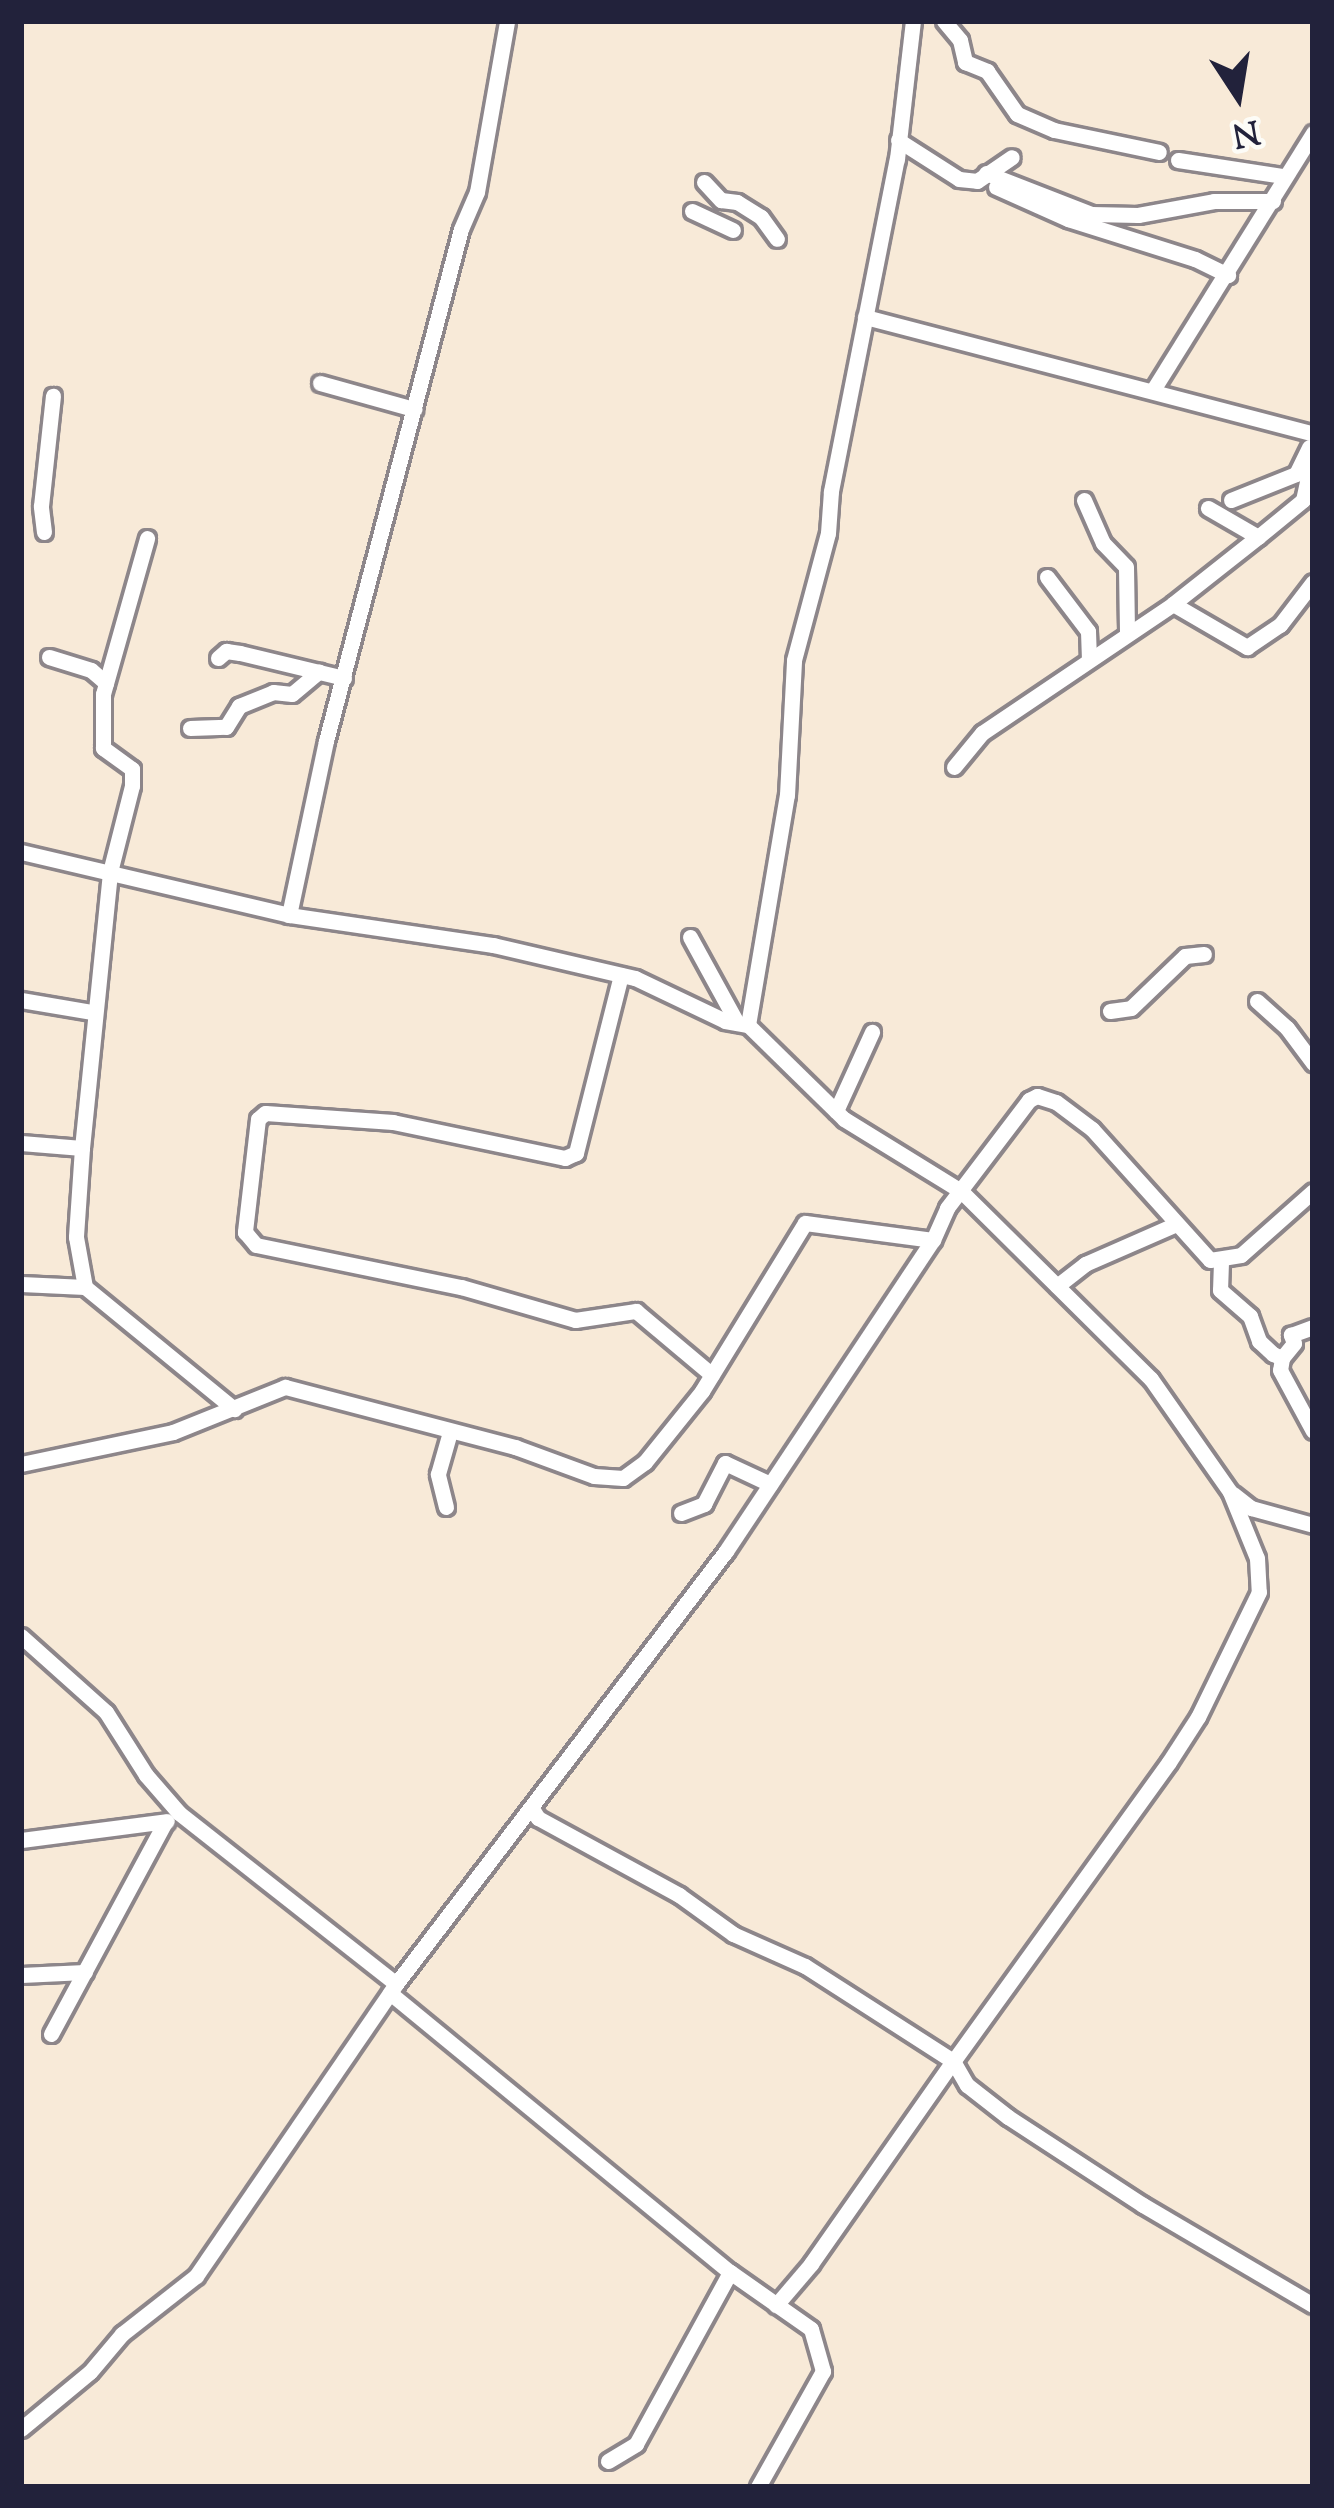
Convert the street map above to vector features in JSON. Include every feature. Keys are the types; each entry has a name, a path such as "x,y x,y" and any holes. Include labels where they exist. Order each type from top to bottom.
{"street":[{"path":"289,914 414,409 461,229 477,192 507,21"},
{"path":"742,1024 787,795 794,660 828,533 831,491 898,140 913,21"},
{"path":"944,21 960,40 965,62 987,71 1017,114 1054,130 1159,152"},
{"path":"1153,390 1313,133"},
{"path":"898,140 959,178 983,176 1076,213 1138,215 1214,201 1273,201"},
{"path":"983,176 1012,157"},
{"path":"1178,160 1282,176"},
{"path":"983,176 1033,206 1195,259 1228,275"},
{"path":"704,182 721,200 737,202 761,217 777,239"},
{"path":"692,211 733,230"},
{"path":"865,317 1153,390 1313,444"},
{"path":"320,383 414,409"},
{"path":"44,532 41,506 52,396"},
{"path":"1232,500 1296,473 1313,444"},
{"path":"954,767 982,733 1173,604 1303,500 1313,444"},
{"path":"1084,500 1103,543 1126,567 1127,634"},
{"path":"1208,508 1259,536"},
{"path":"85,1287 76,1237 92,1012 110,872 132,769 103,748 106,682 147,538"},
{"path":"1047,577 1088,631 1089,660"},
{"path":"1173,604 1247,647 1280,625 1313,582"},
{"path":"218,658 226,651 240,652 344,678"},
{"path":"49,657 91,670 106,682"},
{"path":"190,728 226,727 239,706 273,692 292,694 319,671"},
{"path":"21,852 289,914 493,946 621,975 663,987 742,1024"},
{"path":"690,938 742,1024 836,1112 961,1191 1151,1379 1230,1492 1256,1558 1259,1592 1252,1613 1169,1762 812,2264 776,2305"},
{"path":"1110,1011 1131,1008 1185,956 1204,954"},
{"path":"621,975 576,1153 565,1158 393,1122 265,1113 258,1119 245,1232 256,1245 438,1281 574,1320 636,1311 712,1375"},
{"path":"21,1000 92,1012"},
{"path":"1257,1000 1313,1063"},
{"path":"836,1112 872,1032"},
{"path":"21,2429 90,2372 122,2334 196,2276 393,1989 614,1703 770,1484 961,1191 1029,1100 1044,1097 1092,1129 1194,1248 1221,1262 1241,1255 1313,1191"},
{"path":"21,1143 82,1148"},
{"path":"21,1464 173,1432 285,1387 515,1447 594,1476 623,1478 645,1462 712,1375 806,1223 933,1240"},
{"path":"1057,1286 1085,1264 1174,1225"},
{"path":"1221,1262 1220,1290 1250,1316 1264,1347 1282,1358"},
{"path":"21,1284 85,1287 233,1409"},
{"path":"1313,1327 1291,1335 1294,1343 1282,1358 1280,1370 1313,1431"},
{"path":"446,1507 438,1474 451,1432"},
{"path":"681,1513 704,1504 725,1463 770,1484"},
{"path":"1230,1492 1251,1508 1313,1526"},
{"path":"21,1636 106,1712 172,1817 393,1989 730,2272 812,2329 823,2371 758,2487"},
{"path":"531,1807 538,1818 679,1895 734,1934 805,1966 952,2061 967,2085 1142,2205 1313,2305"},
{"path":"21,1840 172,1817"},
{"path":"51,2034 172,1817"},
{"path":"21,1975 85,1972"},
{"path":"608,2461 636,2444 730,2272"}]}
